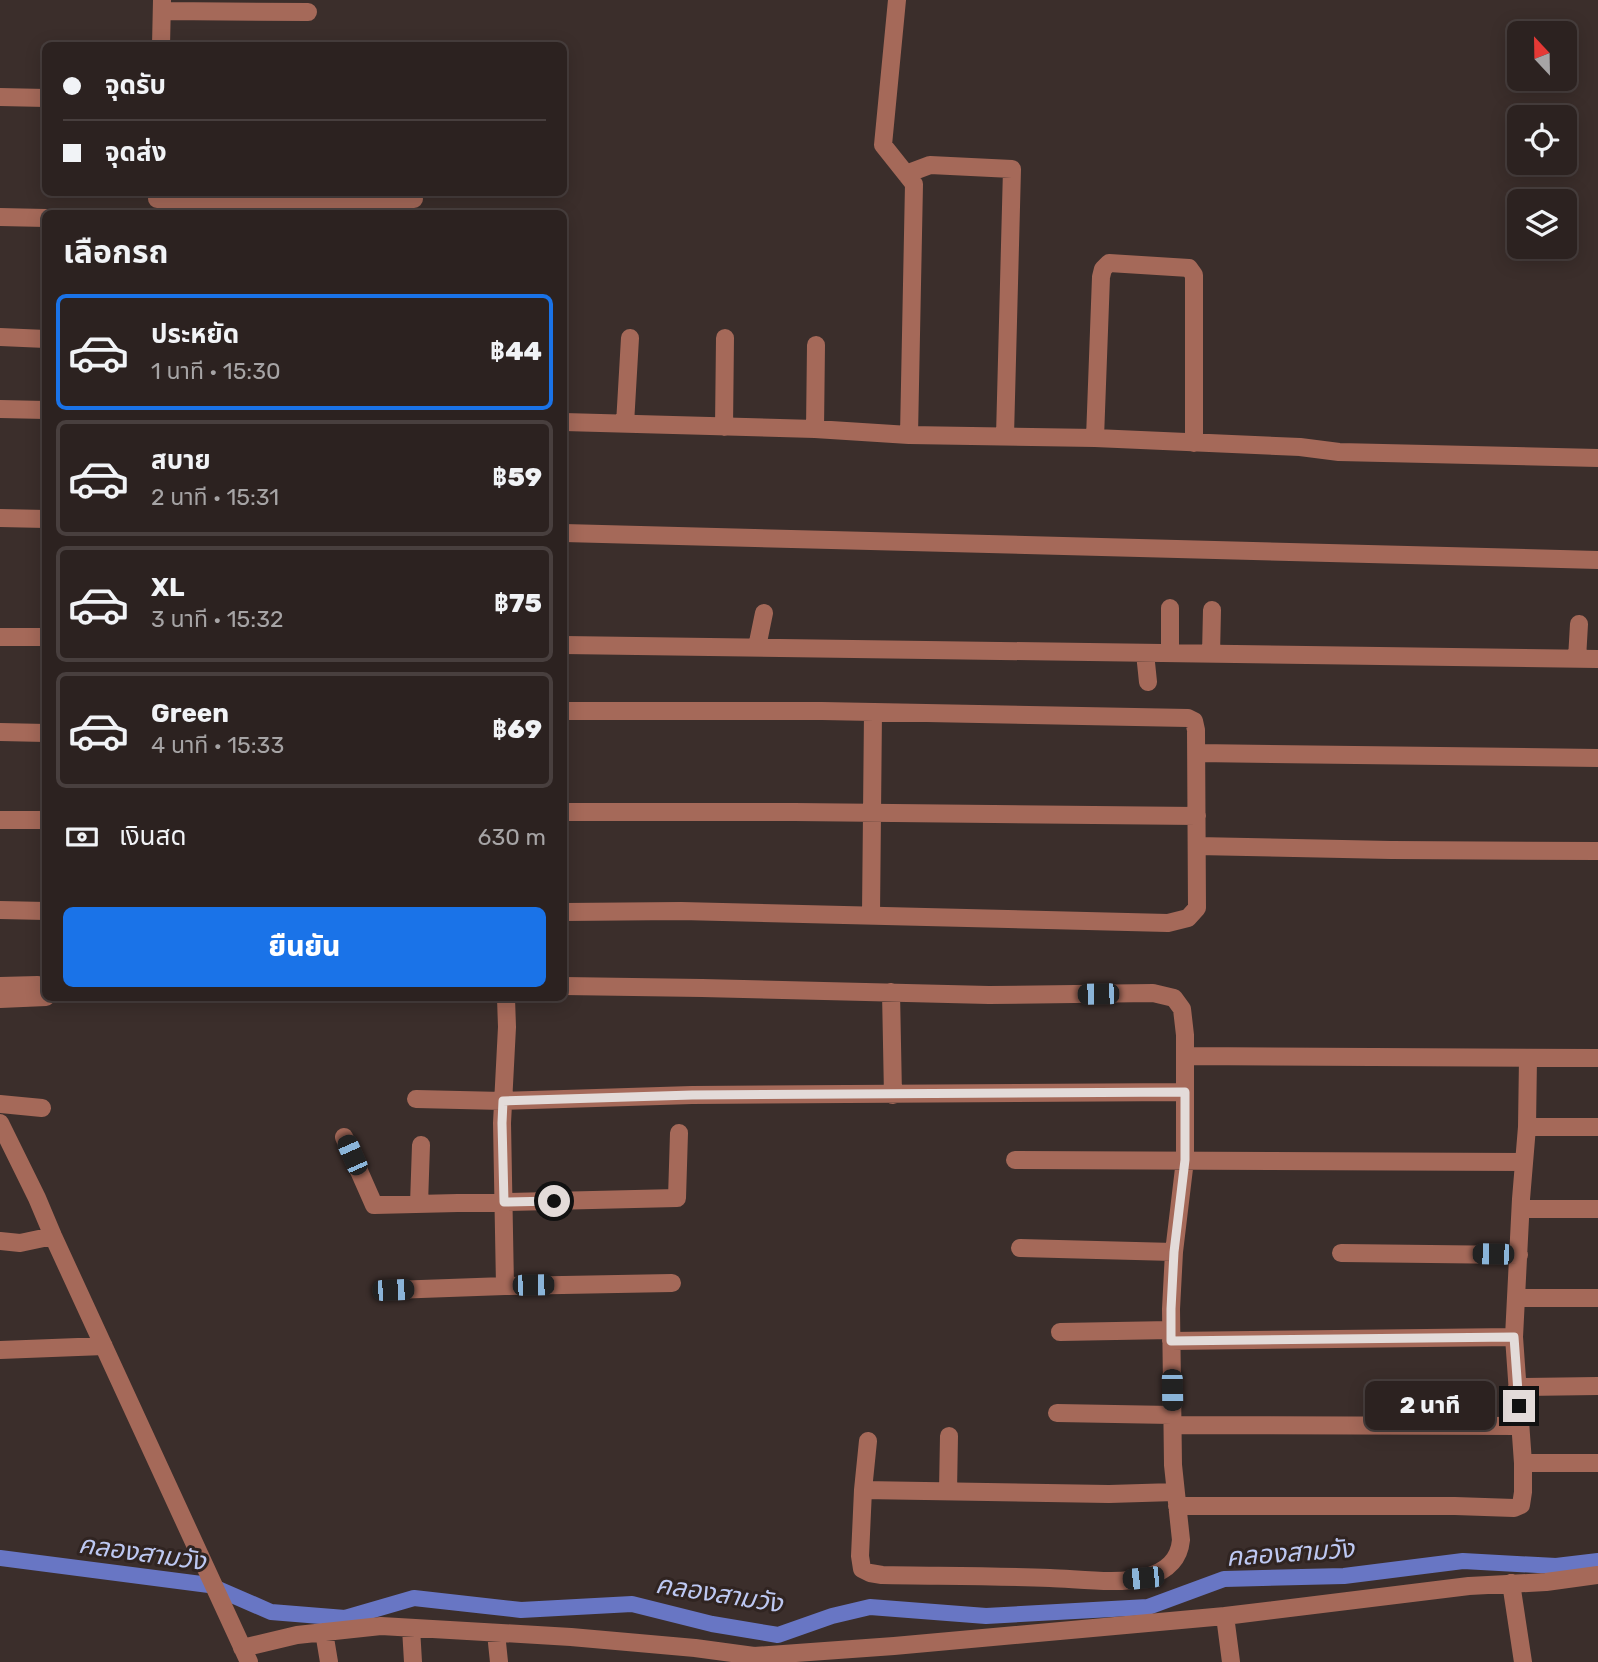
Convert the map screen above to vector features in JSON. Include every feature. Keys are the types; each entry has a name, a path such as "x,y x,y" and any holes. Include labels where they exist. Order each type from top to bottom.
{"street":[{"path":"897,0 883,145 914,184 909,435"},
{"path":"161,42 162,6 308,12"},
{"path":"0,97 42,98"},
{"path":"906,174 930,165 1012,169 1005,436"},
{"path":"156,202 414,199"},
{"path":"0,217 42,218"},
{"path":"1095,438 1101,277 1103,269 1109,263 1122,263 1189,268 1194,275 1194,443"},
{"path":"0,337 42,339"},
{"path":"625,424 630,338"},
{"path":"724,338 724,427"},
{"path":"815,429 816,345"},
{"path":"0,409 42,410"},
{"path":"567,422 815,429 909,435 1095,438 1300,447 1339,452 1598,458"},
{"path":"0,518 42,519"},
{"path":"567,533 1598,560"},
{"path":"1170,608 1170,653"},
{"path":"1211,654 1212,610"},
{"path":"757,647 764,613"},
{"path":"1577,659 1579,624"},
{"path":"0,637 42,637"},
{"path":"567,645 1598,659"},
{"path":"1145,653 1148,682"},
{"path":"567,711 873,712 1188,718 1194,722 1197,753 1197,908 1188,918 1168,923 681,911 567,912"},
{"path":"871,915 873,712"},
{"path":"0,732 42,733"},
{"path":"1197,753 1598,758"},
{"path":"567,812 1197,816"},
{"path":"0,820 42,820"},
{"path":"1197,846 1598,850"},
{"path":"0,910 42,911"},
{"path":"0,986 42,985"},
{"path":"567,986 989,995 1153,993 1174,998 1182,1009 1185,1160 1174,1252 1171,1335 1172,1420 1181,1540 1180,1551 1174,1560 1161,1572 1143,1578 1115,1580 870,1573 863,1569 860,1556 863,1490 869,1441"},
{"path":"891,992 893,1095"},
{"path":"0,999 42,997"},
{"path":"505,1286 502,1123 507,1001"},
{"path":"1185,1056 1598,1058"},
{"path":"863,1490 1109,1494 1176,1499 1514,1508 1521,1505 1523,1463 1514,1337 1528,1127 1528,1058"},
{"path":"416,1099 503,1101 692,1095 1185,1092"},
{"path":"0,1104 42,1108"},
{"path":"0,1123 37,1198 246,1655 298,1635 381,1626 571,1637 754,1656 1225,1616 1346,1600 1598,1575"},
{"path":"1528,1127 1598,1127"},
{"path":"344,1138 374,1205 677,1198 679,1133"},
{"path":"419,1204 421,1145"},
{"path":"1015,1160 1524,1162"},
{"path":"1521,1209 1598,1209"},
{"path":"0,1241 20,1242 53,1236"},
{"path":"1020,1248 1174,1252"},
{"path":"1341,1253 1518,1255"},
{"path":"393,1290 672,1283"},
{"path":"1516,1298 1598,1298"},
{"path":"1060,1332 1514,1337"},
{"path":"0,1350 104,1346"},
{"path":"1517,1387 1598,1386"},
{"path":"1057,1413 1172,1420 1520,1426"},
{"path":"948,1436 948,1491"},
{"path":"1523,1463 1598,1463"},
{"path":"1511,1583 1523,1662"},
{"path":"1225,1616 1231,1662"},
{"path":"411,1628 413,1662"},
{"path":"324,1632 329,1662"},
{"path":"496,1633 499,1662"}],"waterway":[{"name":"คลองสามวัง","path":"0,1558 209,1585 271,1612 345,1618 414,1598 521,1610 632,1604 712,1624 778,1635 832,1616 870,1607 986,1616 1148,1607 1224,1579 1344,1576 1463,1561 1556,1566 1598,1561"}],"route":[{"path":"554,1201 504,1202 503,1101 692,1095 1185,1092 1185,1160 1174,1252 1171,1341 1514,1337 1519,1406"}]}
